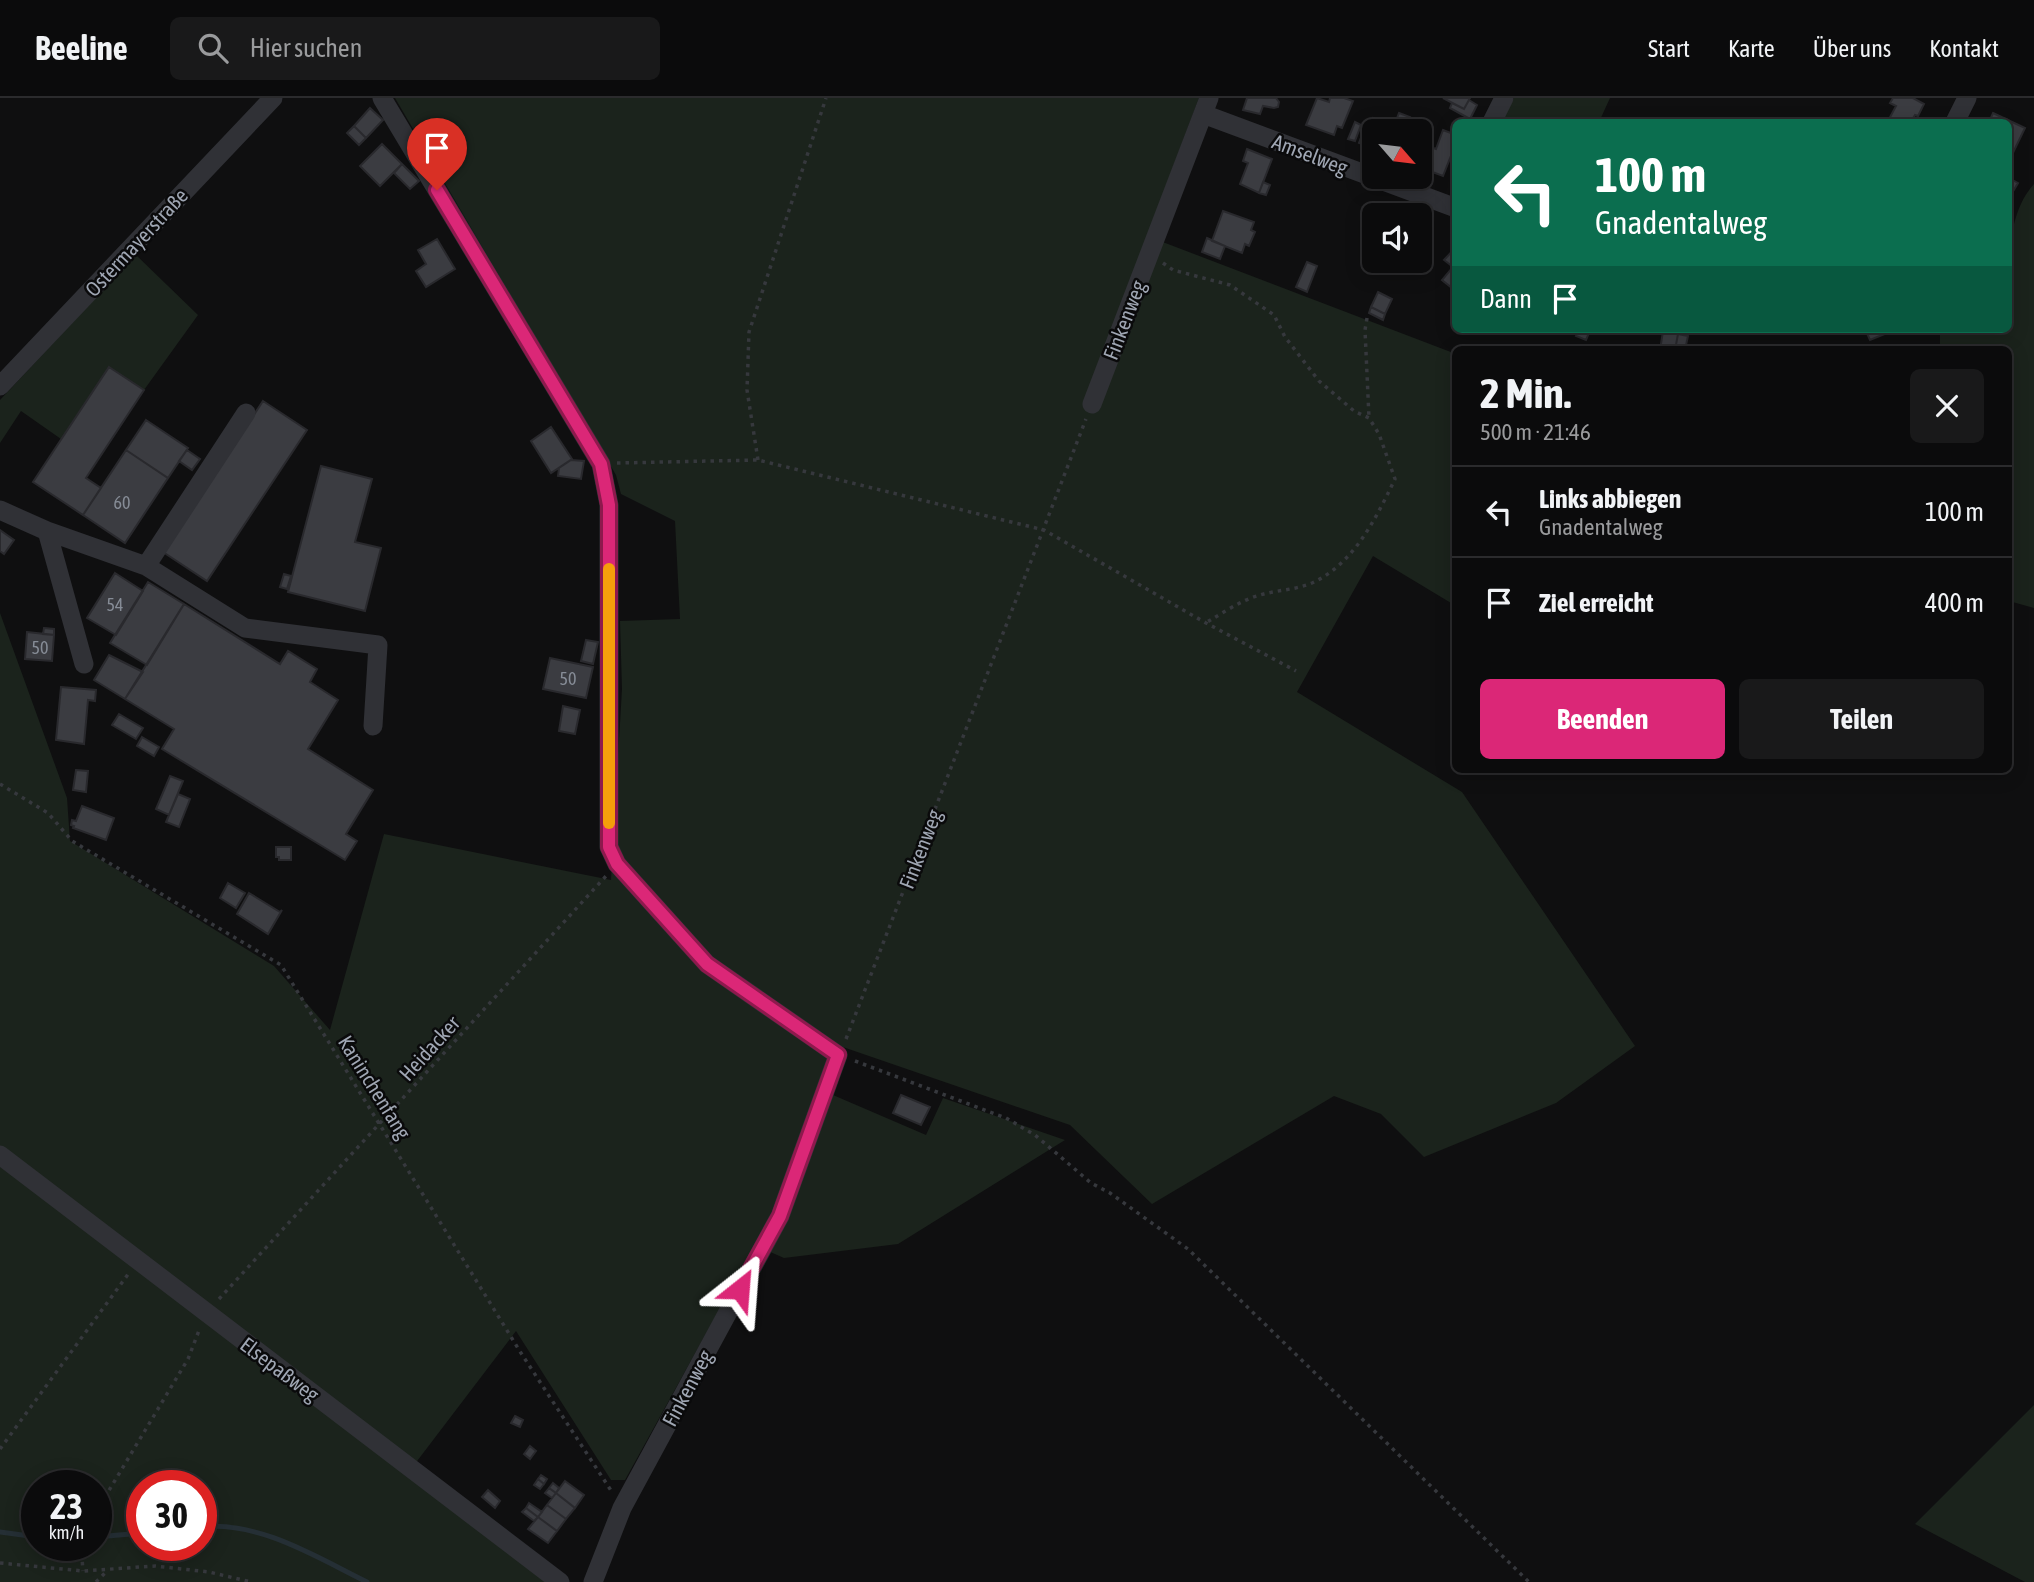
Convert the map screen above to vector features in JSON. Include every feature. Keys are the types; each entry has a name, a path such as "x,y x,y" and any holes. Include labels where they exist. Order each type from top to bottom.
{"street":[{"name":"Ostermayerstraße","path":"0,386 273,98"},
{"path":"382,98 601,464 609,505 609,847 617,864 707,964 838,1055"},
{"path":"1494,119 1504,98"},
{"path":"1956,119 1967,98"},
{"name":"Amselweg","path":"1206,106 1452,201"},
{"name":"Finkenweg","path":"1092,404 1206,106"},
{"path":"146,566 246,413"},
{"path":"0,510 47,531 146,566 245,628 378,645 373,726"},
{"path":"47,531 84,664"},
{"name":"Finkenweg","path":"593,1582 622,1508 780,1216 838,1055"},
{"name":"Elsepaßweg","path":"0,1156 561,1582"}],"path":[{"path":"758,460 747,390 749,332 826,98"},
{"path":"1149,254 1173,270 1230,285 1255,301 1273,315 1285,337 1320,381 1354,411 1369,418"},
{"path":"1206,623 1259,595 1313,582 1343,561 1373,524 1395,479 1379,434 1369,418 1367,318"},
{"name":"Finkenweg","path":"838,1055 1092,404"},
{"path":"601,464 758,460 1044,530 1296,671"},
{"name":"Kaninchenfang","path":"0,784 48,813 72,841 281,965 514,1342 622,1508"},
{"name":"Heidacker","path":"206,1312 381,1125 617,864"},
{"path":"838,1055 1006,1118 1035,1135 1091,1183 1110,1193 1188,1248 1529,1582"},
{"path":"0,1449 138,1261"},
{"path":"112,1485 188,1359 206,1312"},
{"path":"82,1561 83,1571"},
{"path":"0,1563 83,1571 155,1566 209,1572 251,1582"},
{"path":"96,1582 109,1570"}],"shaded area":[{"path":"395,98 1199,98 1147,236 1452,352 1452,604 1373,556 1297,692 1462,792 1635,1046 1556,1103 1424,1157 1381,1114 1334,1096 1152,1204 1070,1125 837,1045 767,1223 625,1480 611,1480 516,1331 408,1473 548,1582 0,1582 0,613 67,798 70,841 274,966 330,1030 384,834 611,880 622,689 620,621 680,619 675,521 621,494 616,475"},
{"path":"1514,98 1610,98 1600,119 1504,119"},
{"path":"2034,184 2034,608 2012,602 2012,346 1940,346 1940,333 2012,333 2012,234 2024,198"},
{"path":"136,255 198,315 144,390 109,367 61,439 21,411 0,443 0,400"},
{"path":"833,1095 926,1135 943,1098 1065,1140 898,1244 784,1258 768,1251"},
{"path":"2034,1405 2034,1582 2025,1582 1915,1524"}],"building":[{"path":"1247,98 1276,98 1278,107 1263,106 1260,114 1243,110"},
{"path":"1317,98 1329,102 1330,98 1353,101 1342,128 1337,126 1334,135 1306,125"},
{"path":"1443,98 1470,98 1464,109"},
{"path":"1893,98 1913,98 1924,104 1918,116 1915,115 1913,119 1889,119 1896,106 1890,103"},
{"path":"1469,100 1477,105 1470,119 1450,108 1452,103 1464,109"},
{"path":"370,108 383,120 366,138 354,126"},
{"path":"1399,113 1410,117 1409,119 1397,119"},
{"path":"1993,113 2006,119 1990,119"},
{"path":"1355,122 1361,125 1355,141 1348,139"},
{"path":"2012,122 2025,128 2012,155"},
{"path":"354,126 366,138 359,145 347,133"},
{"path":"1443,130 1452,133 1452,153 1443,176 1432,172 1432,148 1436,149"},
{"path":"382,144 402,164 380,186 360,166"},
{"path":"1247,149 1272,159 1259,193 1240,184 1248,163 1243,161"},
{"path":"402,164 419,181 410,189 394,173"},
{"path":"2012,180 2018,183 2012,193"},
{"path":"1263,182 1270,185 1266,195 1259,193"},
{"path":"1223,211 1254,222 1251,230 1255,232 1249,246 1245,244 1242,253 1212,241"},
{"path":"1207,238 1225,246 1220,259 1202,252"},
{"path":"437,239 455,269 426,287 416,271 426,264 418,250"},
{"path":"1452,251 1452,266 1444,260"},
{"path":"1307,262 1317,266 1307,292 1296,287"},
{"path":"1452,268 1452,288 1442,280"},
{"path":"1378,292 1392,299 1385,314 1371,307"},
{"path":"1371,307 1385,314 1383,320 1369,313"},
{"path":"1577,333 1589,333 1586,340 1576,336"},
{"path":"1663,333 1678,334 1676,346 1661,346"},
{"path":"1867,333 1887,333 1870,340"},
{"path":"1678,334 1688,336 1686,346 1676,346"},
{"path":"109,367 144,390 86,478 101,488 83,515 33,482"},
{"path":"263,401 307,430 207,581 163,552"},
{"path":"146,420 188,448 168,478 126,450"},
{"path":"551,427 572,459 551,473 531,441"},
{"path":"126,450 168,478 125,543 83,515"},
{"path":"187,450 200,459 192,470 179,461"},
{"path":"571,460 584,461 581,479 558,476 559,468"},
{"path":"321,466 372,479 355,542 381,548 365,611 288,592"},
{"path":"0,530 14,540 4,554 0,551"},
{"path":"115,573 143,591 116,635 87,618"},
{"path":"284,574 291,576 287,589 280,587"},
{"path":"148,582 184,604 147,665 110,643"},
{"path":"184,604 280,664 288,651 317,669 310,682 338,700 308,749 373,790 346,834 357,841 345,860 162,749 174,729 125,699"},
{"path":"44,628 54,629 54,635 43,634"},
{"path":"27,632 54,635 52,661 25,659"},
{"path":"586,640 598,642 593,664 581,661"},
{"path":"109,655 143,672 125,699 94,680"},
{"path":"550,658 593,667 586,698 543,689"},
{"path":"61,687 96,690 95,701 88,700 84,744 56,740"},
{"path":"563,706 580,710 575,734 559,731"},
{"path":"119,714 143,728 136,739 112,725"},
{"path":"142,737 159,747 154,756 137,746"},
{"path":"76,770 88,771 86,792 73,790"},
{"path":"170,776 183,781 169,815 156,809"},
{"path":"178,794 190,799 179,827 166,822"},
{"path":"82,806 114,818 106,840 73,828 72,820 76,821"},
{"path":"276,847 291,847 291,860 279,860 279,857 276,857"},
{"path":"228,883 245,893 236,908 220,898"},
{"path":"249,893 280,912 282,910 268,934 237,914"},
{"path":"901,1095 930,1107 921,1125 893,1113"},
{"path":"515,1416 523,1420 520,1427 511,1423"},
{"path":"530,1446 536,1451 530,1459 524,1454"},
{"path":"541,1475 547,1479 544,1484 538,1479"},
{"path":"538,1479 544,1484 540,1489 534,1485"},
{"path":"565,1481 584,1495 575,1508 556,1493"},
{"path":"553,1483 559,1488 556,1493 549,1488"},
{"path":"549,1488 556,1493 552,1498 545,1493"},
{"path":"488,1490 500,1501 495,1508 482,1497"},
{"path":"556,1493 575,1508 566,1519 547,1505"},
{"path":"529,1503 542,1512 538,1517 526,1508"},
{"path":"547,1505 566,1519 557,1531 538,1517"},
{"path":"526,1508 538,1517 534,1521 522,1512"},
{"path":"538,1517 557,1531 548,1543 528,1529"}],"waterway":[{"path":"217,1527 266,1535 308,1552 367,1582"},
{"path":"0,1532 21,1535"},
{"path":"112,1536 126,1534"}],"slow traffic":[{"path":"609,569 609,823"}],"route":[{"path":"437,190 601,464 609,505 609,847 617,864 707,964 838,1055 780,1216 740,1289"}]}
